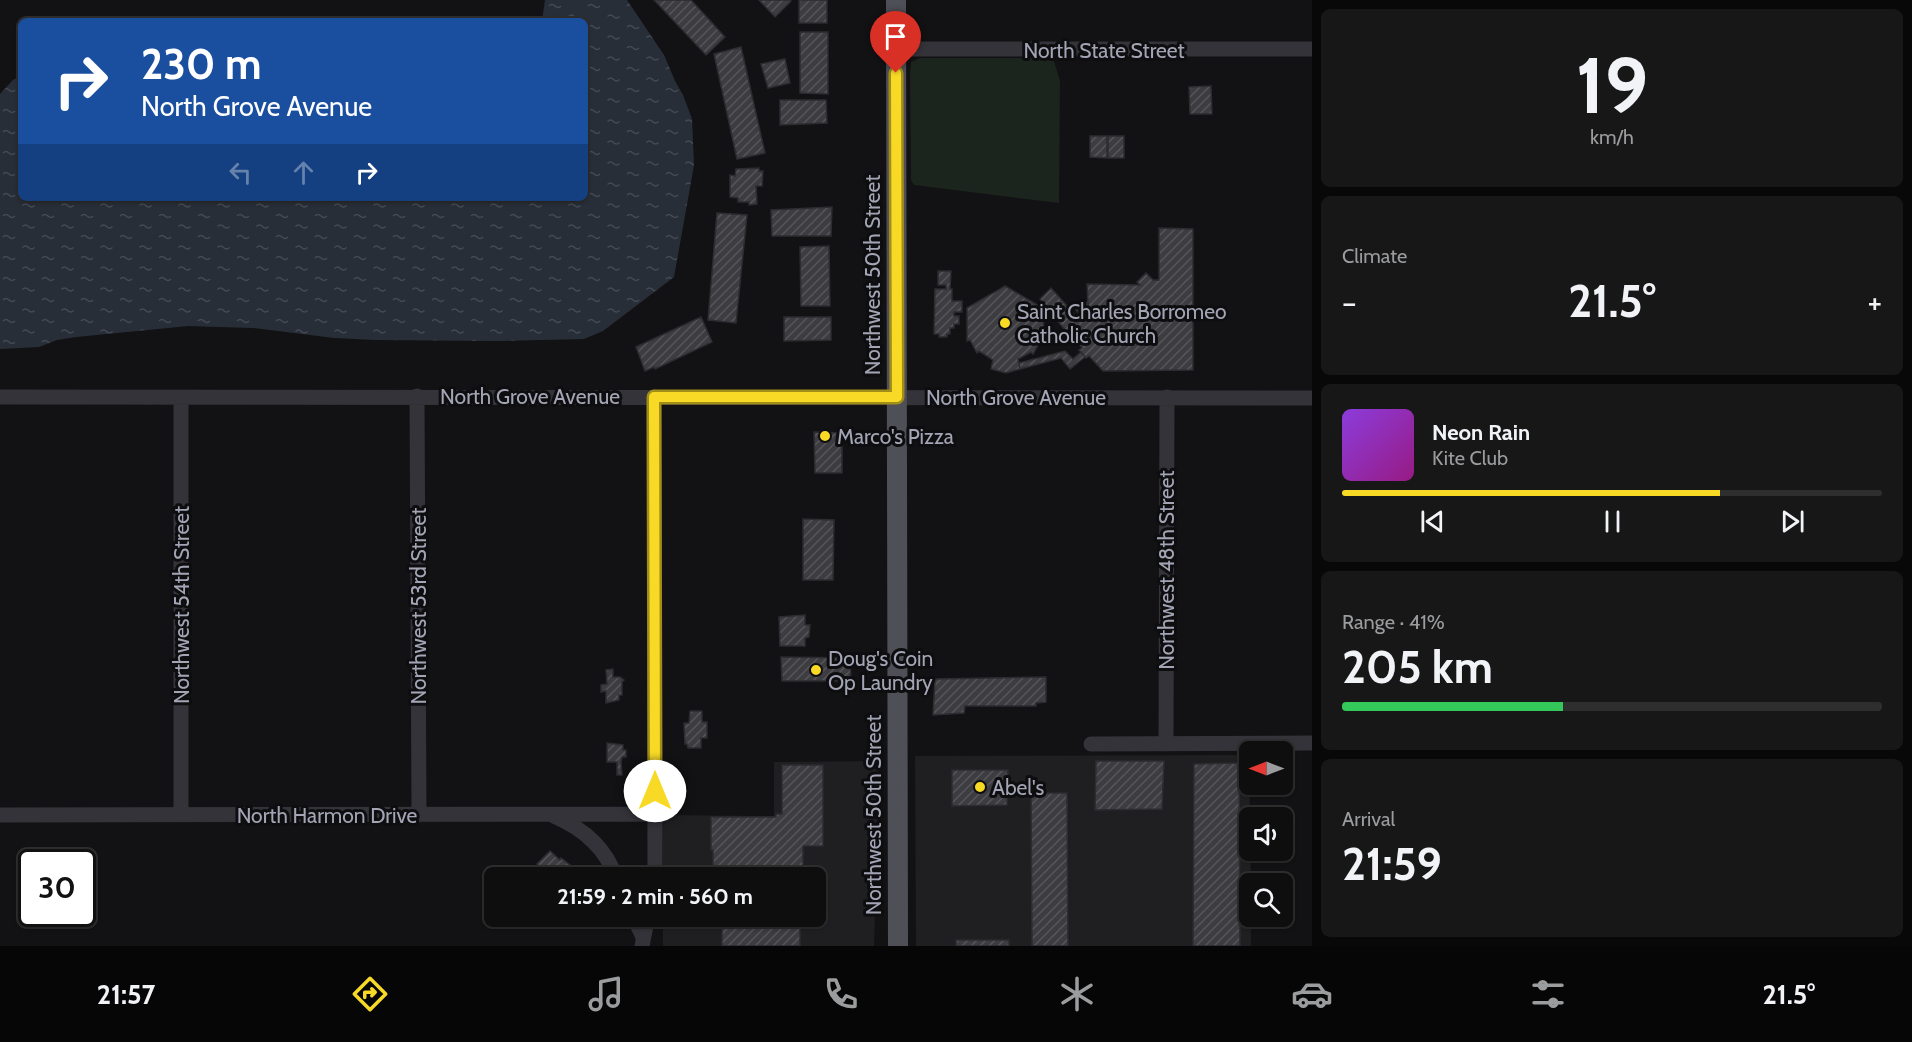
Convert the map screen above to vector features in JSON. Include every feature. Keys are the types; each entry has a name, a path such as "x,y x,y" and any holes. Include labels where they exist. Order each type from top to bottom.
{"main road":[{"name":"Northwest 50th Street","path":"896,0 898,946"}],"street":[{"name":"North State Street","path":"896,49 1312,49"},
{"name":"Northwest 53rd Street","path":"417,396 419,815"},
{"name":"North Grove Avenue","path":"0,397 1312,398"},
{"name":"Northwest 54th Street","path":"181,397 181,814"},
{"path":"654,397 655,867"},
{"name":"Northwest 48th Street","path":"1166,744 1167,397"},
{"path":"1091,744 1312,743"},
{"path":"549,814 574,825 590,838 612,867"},
{"name":"North Harmon Drive","path":"0,815 655,814"},
{"path":"637,927 643,941"}],"shaded area":[{"path":"920,58 1053,58 1060,81 1059,203 914,185 911,180 910,74 911,62"},
{"path":"1239,755 1239,795 1250,795 1250,807 1239,807 1239,861 1251,861 1251,873 1239,873 1239,927 1251,927 1251,946 916,946 915,756"},
{"path":"879,761 874,946 663,946 663,927 826,927 826,867 663,867 662,815 774,816 774,762"}],"water":[{"path":"545,0 627,0 664,55 692,119 694,165 674,277 603,331 584,339 376,340 334,338 253,328 188,326 76,337 57,340 39,347 0,349 0,94 13,80 18,78 18,201 588,201 588,18 542,18"}],"building":[{"path":"654,0 691,0 725,37 706,55"},
{"path":"759,0 790,0 791,1 775,17"},
{"path":"799,0 827,0 827,23 799,23"},
{"path":"800,32 828,32 828,94 800,93"},
{"path":"741,47 765,153 737,159 714,54"},
{"path":"785,59 790,83 768,88 761,64"},
{"path":"1211,86 1212,114 1190,114 1189,87"},
{"path":"780,100 826,100 827,123 780,125"},
{"path":"1090,136 1107,136 1107,158 1090,157"},
{"path":"1108,136 1124,136 1124,158 1108,158"},
{"path":"759,168 759,171 763,171 762,186 756,186 757,204 749,205 749,202 738,202 738,198 730,197 730,175 735,176 736,169"},
{"path":"832,207 831,236 772,236 771,210"},
{"path":"717,213 747,215 736,323 708,320"},
{"path":"1159,228 1193,229 1193,370 1103,371 1089,356 1086,358 1079,350 1082,348 1076,340 1074,341 1040,299 1051,288 1077,317 1080,315 1076,310 1086,302 1088,304 1087,284 1140,285 1137,282 1146,273 1153,280 1159,280"},
{"path":"829,246 830,306 801,306 800,247"},
{"path":"938,271 951,271 952,301 962,301 962,312 954,312 954,316 959,316 959,324 954,324 954,328 950,328 950,334 947,334 947,337 934,334 935,289 946,289 946,285 938,285"},
{"name":"Saint Charles Borromeo Catholic Church","path":"1005,286 1044,309 1043,336 1033,354 1031,352 1018,359 1020,369 1006,373 991,369 993,360 979,351 977,353 970,340 967,341 967,308"},
{"path":"701,317 712,342 655,369 654,367 645,371 636,347"},
{"path":"784,317 831,317 831,340 784,341"},
{"path":"1065,351 1073,359 1081,352 1085,357 1070,369 1061,358 1020,369 1019,363"},
{"path":"814,432 842,433 842,473 815,473"},
{"path":"803,519 834,520 833,580 803,580"},
{"path":"805,615 805,625 810,625 809,637 805,638 805,646 780,646 779,617"},
{"name":"Doug's Coin Op Laundry","path":"781,657 850,658 851,681 782,681"},
{"path":"613,669 613,677 620,677 624,680 622,695 619,695 619,700 606,703 606,691 601,692 601,685 607,684 606,670"},
{"path":"1046,677 1046,702 1036,703 1036,706 965,706 964,713 933,715 935,679"},
{"path":"690,711 702,711 702,722 707,722 707,738 701,738 701,748 688,748 685,744 684,723 689,723"},
{"path":"607,743 623,745 623,750 626,750 626,757 622,757 621,762 622,775 617,775 617,762 607,762"},
{"path":"1096,761 1164,761 1162,809 1095,810"},
{"path":"1239,763 1240,946 1193,946 1194,764"},
{"path":"782,765 823,765 823,846 803,846 803,867 713,867 711,817 776,817 776,814 782,814"},
{"name":"Abel's","path":"952,770 1008,770 1007,805 952,806"},
{"path":"1031,793 1067,793 1068,946 1032,946"},
{"path":"550,851 570,865 568,867 540,867 537,864"},
{"path":"722,927 800,927 800,946 722,946"},
{"path":"956,940 1009,940 1009,946 956,946"}],"place":[{"name":"Saint Charles Borromeo Catholic Church","path":"1005,323"},
{"name":"Marco's Pizza","path":"825,436"},
{"name":"Doug's Coin Op Laundry","path":"816,670"},
{"name":"Abel's","path":"980,787"}],"route":[{"path":"655,791 654,397 897,397 896,73"}]}
